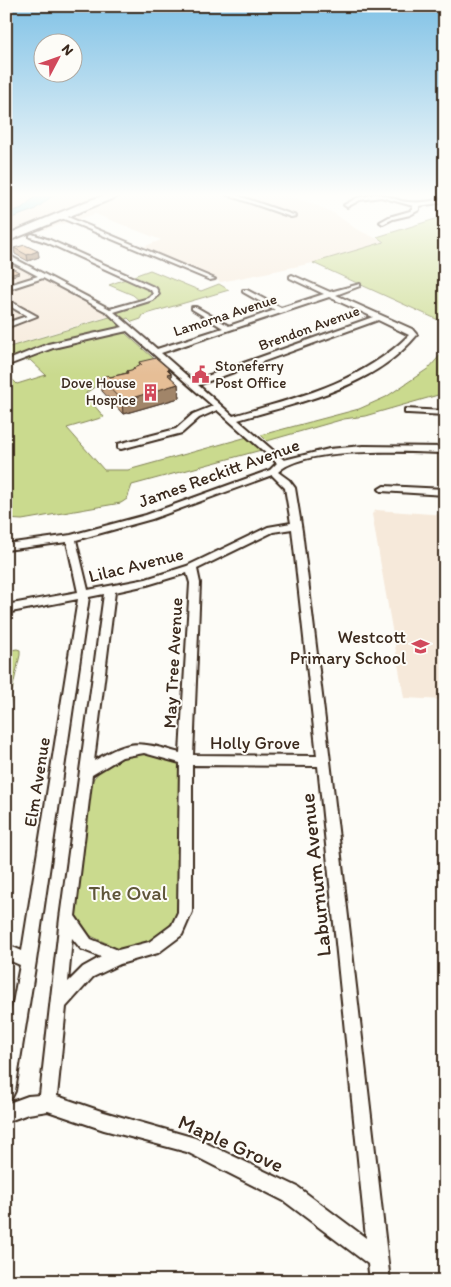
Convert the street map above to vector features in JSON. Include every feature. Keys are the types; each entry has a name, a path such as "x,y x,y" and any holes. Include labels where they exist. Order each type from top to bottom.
{"street":[{"path":"78,254 154,289 156,294 151,299 109,311"},
{"path":"152,254 212,279"},
{"name":"Laburnum Avenue","path":"6,256 109,311 232,419 277,468 290,488 324,761 380,1281"},
{"path":"6,288 43,276"},
{"path":"232,419 338,385 354,378 393,355 413,335 409,331 292,277"},
{"name":"Lamorna Avenue","path":"157,352 358,285"},
{"path":"245,291 281,311"},
{"path":"6,301 33,316 6,326"},
{"path":"194,308 228,328"},
{"name":"Brendon Avenue","path":"192,384 379,318"},
{"path":"6,364 24,354 129,328"},
{"path":"118,446 179,431 196,416 218,407"},
{"path":"413,410 445,413"},
{"name":"James Reckitt Avenue","path":"6,547 71,538 149,517 277,468 329,452 363,449 445,450"},
{"path":"389,487 445,492"},
{"name":"Lilac Avenue","path":"6,609 147,582 191,568 271,529 296,525"},
{"name":"Elm Avenue","path":"6,1091 28,961 84,594 71,538"},
{"name":"May Tree Avenue","path":"186,760 195,583 191,568"},
{"path":"6,1113 28,1105 48,1102 67,918 110,590"},
{"path":"59,1003 88,972 118,957 153,948 177,930 184,912 186,760 144,748 119,752 86,772"},
{"name":"Holly Grove","path":"186,760 324,761"},
{"path":"67,918 86,944 118,957"},
{"path":"6,950 28,961"},
{"name":"Maple Grove","path":"48,1102 104,1121 189,1144 291,1194 378,1259"}],"shaded area":[{"path":"6,254 89,295 119,313 6,347"},
{"path":"154,254 343,254 313,263 221,282"},
{"name":"Westcott Primary School","path":"376,510 445,515 445,700 404,698 372,514"}],"green space":[{"path":"343,254 445,254 445,323 313,263"},
{"path":"150,270 201,291 219,284 229,290 143,315 141,319 132,322 128,318 121,321 129,328 6,360 6,348 113,316 107,310 140,301 133,295 109,285"},
{"path":"125,333 160,364 95,382 96,386 86,393 87,397 104,417 67,428 104,470 128,470 251,436 265,449 132,485 127,499 121,503 22,520 6,519 6,373 17,384 46,375 30,360 26,361 26,357 101,336"},
{"path":"445,346 445,393 267,441 261,435 359,409 386,397 429,368 443,352"},
{"path":"20,650 20,655 6,718 6,651"},
{"name":"The Oval","path":"142,753 179,763 178,910 170,925 149,941 119,949 89,935 74,912 92,781 108,765"}],"building":[{"path":"6,265 19,272 6,276"},
{"path":"156,358 169,369 167,369 171,373 167,374 178,384 122,401 100,378 108,375 110,377 128,373 127,371 142,365 139,362"}],"place":[{"name":"Stoneferry Post Office","path":"201,375"},
{"name":"Dove House Hospice","path":"150,392"},
{"name":"Westcott Primary School","path":"420,647"}]}
